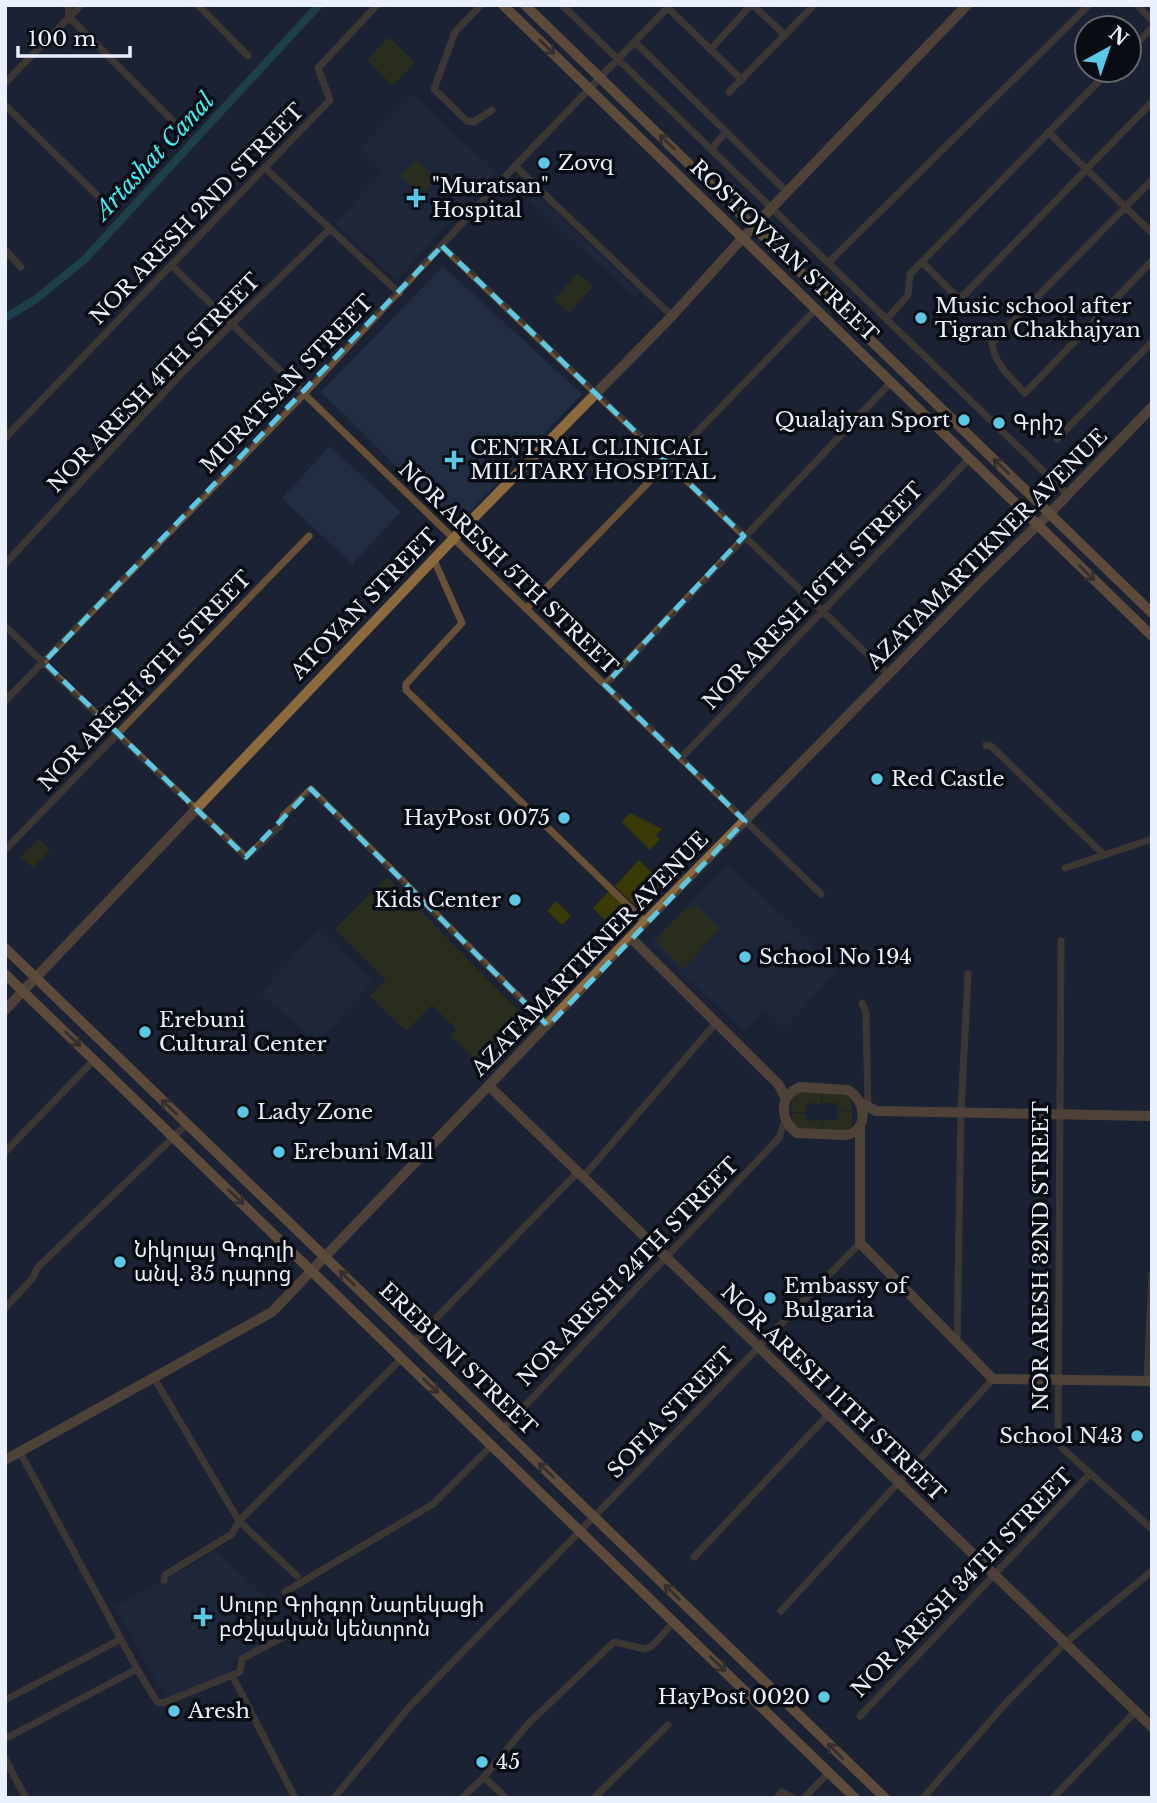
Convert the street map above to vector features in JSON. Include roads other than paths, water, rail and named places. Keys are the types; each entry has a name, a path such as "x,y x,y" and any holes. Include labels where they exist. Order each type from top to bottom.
{"main road":[{"name":"ROSTOVYAN STREET","path":"503,5 1040,524 1152,636"},
{"name":"ROSTOVYAN STREET","path":"525,5 1152,613"},
{"name":"EREBUNI STREET","path":"5,948 885,1798"},
{"name":"EREBUNI STREET","path":"5,974 855,1798"}],"street":[{"path":"68,5 69,17 174,122"},
{"path":"5,83 81,5"},
{"path":"198,5 248,56"},
{"name":"NOR ARESH 2ND STREET","path":"5,438 330,100 318,68 377,5"},
{"path":"481,5 455,32 434,89 467,121 474,122 492,110"},
{"path":"562,5 1068,495"},
{"path":"710,50 752,5 785,35"},
{"path":"729,92 814,5"},
{"name":"ATOYAN STREET","path":"5,1010 195,808 672,316 967,5"},
{"path":"828,262 1088,5"},
{"path":"1137,5 1152,20"},
{"path":"591,89 669,7 742,80"},
{"path":"635,42 787,192"},
{"path":"887,319 904,302 909,289 910,274 1096,84"},
{"name":"MURATSAN STREET","path":"5,701 304,394 515,166 591,89"},
{"path":"922,262 960,297 1152,102"},
{"path":"5,104 105,203"},
{"path":"711,149 726,132"},
{"path":"1048,132 1152,233"},
{"path":"515,166 672,316"},
{"path":"266,169 399,293"},
{"path":"1152,180 992,343 995,356 1007,374 1025,393 1152,261"},
{"name":"NOR ARESH 4TH STREET","path":"5,564 183,372 330,229"},
{"path":"442,246 889,675"},
{"path":"5,250 21,267"},
{"name":"NOR ARESH 5TH STREET","path":"172,266 821,894"},
{"path":"526,609 816,309"},
{"path":"1057,439 1152,342"},
{"path":"605,685 891,382"},
{"name":"AZATAMARTIKNER AVENUE","path":"5,1460 272,1312 645,922 991,570 1040,524 1152,407"},
{"name":"NOR ARESH 16TH STREET","path":"681,758 970,458"},
{"name":"NOR ARESH 8TH STREET","path":"5,850 309,536"},
{"path":"434,560 462,624 406,684 406,690 645,922"},
{"path":"5,625 246,858 280,826 283,816 311,789 548,1026"},
{"path":"986,745 991,746 1104,855"},
{"path":"1065,868 1152,839"},
{"path":"631,939 779,1085 786,1099"},
{"name":"NOR ARESH 32ND STREET","path":"1060,941 1059,1445 1152,1529"},
{"path":"957,1343 961,1112 968,974"},
{"path":"862,1003 866,1013 866,1113 859,1144 860,1243 993,1379 1149,1381 1152,1273"},
{"path":"413,1342 575,1175 583,1177 715,1024"},
{"path":"5,1152 94,1060"},
{"path":"779,1085 848,1090 854,1093 866,1113"},
{"name":"NOR ARESH 11TH STREET","path":"489,1086 1152,1727"},
{"path":"797,1088 786,1099 783,1112 790,1128 797,1133 848,1135 859,1144"},
{"path":"866,1113 1152,1116"},
{"path":"848,1135 866,1113"},
{"name":"NOR ARESH 24TH STREET","path":"503,1429 779,1139 785,1119"},
{"path":"5,1308 32,1279 38,1267 187,1124"},
{"name":"NOR ARESH 24TH STREET","path":"779,1139 797,1133"},
{"name":"SOFIA STREET","path":"581,1532 860,1243"},
{"path":"164,1580 165,1575 232,1534 239,1521 402,1358"},
{"path":"154,1378 239,1521 297,1576"},
{"path":"781,1611 993,1379"},
{"path":"694,1557 828,1415"},
{"path":"285,1592 433,1504 492,1446"},
{"path":"20,1452 137,1670 157,1702 163,1703 232,1675 241,1670 242,1659 298,1629"},
{"name":"NOR ARESH 34TH STREET","path":"860,1716 1090,1474"},
{"path":"334,1798 410,1706 581,1532"},
{"path":"923,1798 1006,1703 1065,1643 1152,1571"},
{"path":"462,1798 484,1777 528,1724 614,1642 645,1649 652,1646 674,1622"},
{"path":"5,1700 121,1639"},
{"path":"5,1739 137,1670"},
{"path":"232,1675 295,1798"},
{"path":"1053,1798 1136,1711"},
{"path":"594,1798 668,1725"},
{"path":"5,1759 26,1798"},
{"path":"804,1798 829,1772"},
{"path":"484,1777 506,1798"},
{"path":"777,1798 782,1792 793,1798"}],"waterway":[{"name":"Artashat Canal","path":"5,318 36,299 84,260 319,5"}],"place":[{"name":"Zovq","path":"544,163"},
{"name":"\"Muratsan\" Hospital","path":"416,198"},
{"name":"Music school after Tigran Chakhajyan","path":"921,318"},
{"name":"Qualajyan Sport","path":"964,420"},
{"name":"Գրիշ","path":"999,423"},
{"name":"CENTRAL CLINICAL MILITARY HOSPITAL","path":"454,460"},
{"name":"Red Castle","path":"877,779"},
{"name":"HayPost 0075","path":"564,818"},
{"name":"Kids Center","path":"515,900"},
{"name":"School No 194","path":"745,957"},
{"name":"Erebuni Cultural Center","path":"145,1032"},
{"name":"Lady Zone","path":"243,1112"},
{"name":"Erebuni Mall","path":"279,1152"},
{"name":"Նիկոլայ Գոգոլի անվ. 35 դպրոց","path":"120,1262"},
{"name":"Embassy of Bulgaria","path":"770,1298"},
{"name":"School N43","path":"1137,1436"},
{"name":"Սուրբ Գրիգոր Նարեկացի բժշկական կենտրոն","path":"203,1617"},
{"name":"HayPost 0020","path":"824,1697"},
{"name":"Aresh","path":"174,1711"},
{"name":"45","path":"482,1762"}]}
